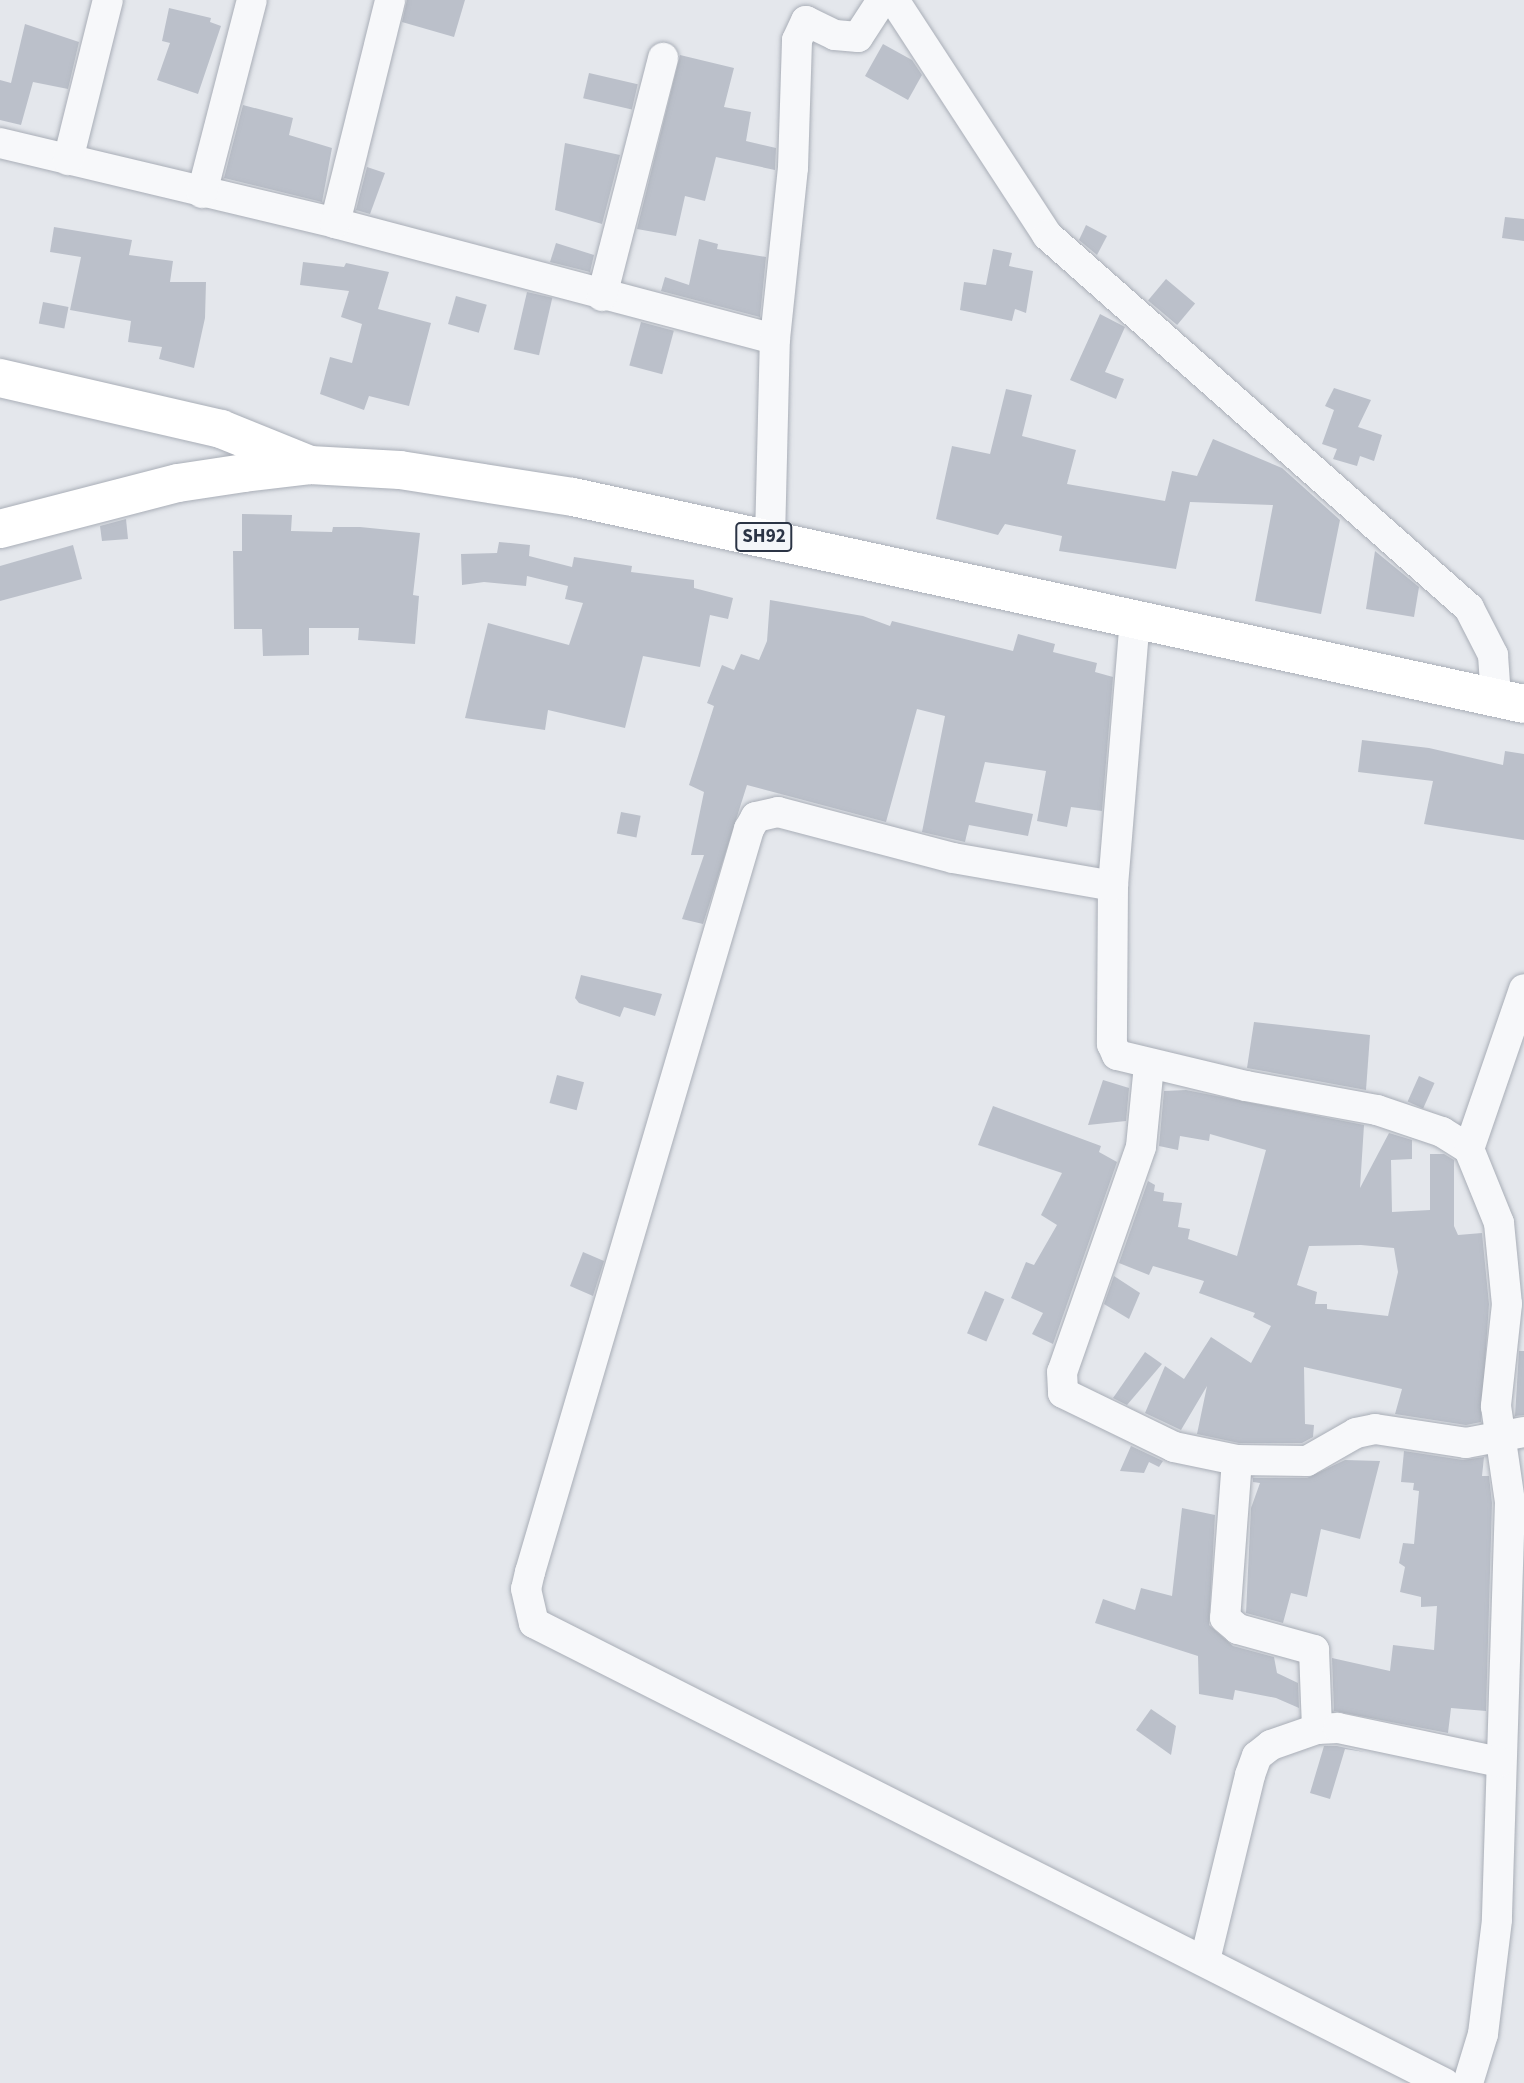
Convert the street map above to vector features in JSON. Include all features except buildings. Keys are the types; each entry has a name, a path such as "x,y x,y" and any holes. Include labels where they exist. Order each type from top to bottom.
{"main road":[{"path":"0,378 221,429 310,465"},
{"name":"SH92","path":"0,529 178,483 310,465 471,479 770,538 1510,701"}],"street":[{"path":"68,160 108,0"},
{"path":"202,193 252,0"},
{"path":"335,223 390,0"},
{"path":"770,538 775,339 793,168 801,26 806,20 835,35 858,37 882,0"},
{"path":"894,0 1047,234 1469,608 1493,655 1510,701"},
{"path":"602,296 663,58"},
{"path":"0,143 335,223 602,296 775,339"},
{"path":"1135,618 1114,886 1112,1044 1117,1055 1149,1065 1377,1110 1442,1132 1469,1149 1499,1223 1506,1270 1507,1304 1495,1381 1511,1436 1510,1502 1515,1654 1499,1762 1492,1983 1468,2083"},
{"path":"1114,886 953,858 778,812 756,817 748,828 526,1589 534,1623 1444,2083"},
{"path":"1469,1149 1524,989"},
{"path":"1149,1065 1141,1147 1060,1384 1063,1393 1174,1447 1237,1460 1307,1461 1356,1433 1375,1429 1438,1442 1511,1436"},
{"path":"1237,1460 1225,1618 1238,1629 1314,1650 1318,1658 1317,1729"},
{"path":"1205,1960 1257,1756 1271,1745 1317,1729 1338,1728 1499,1762"}]}
